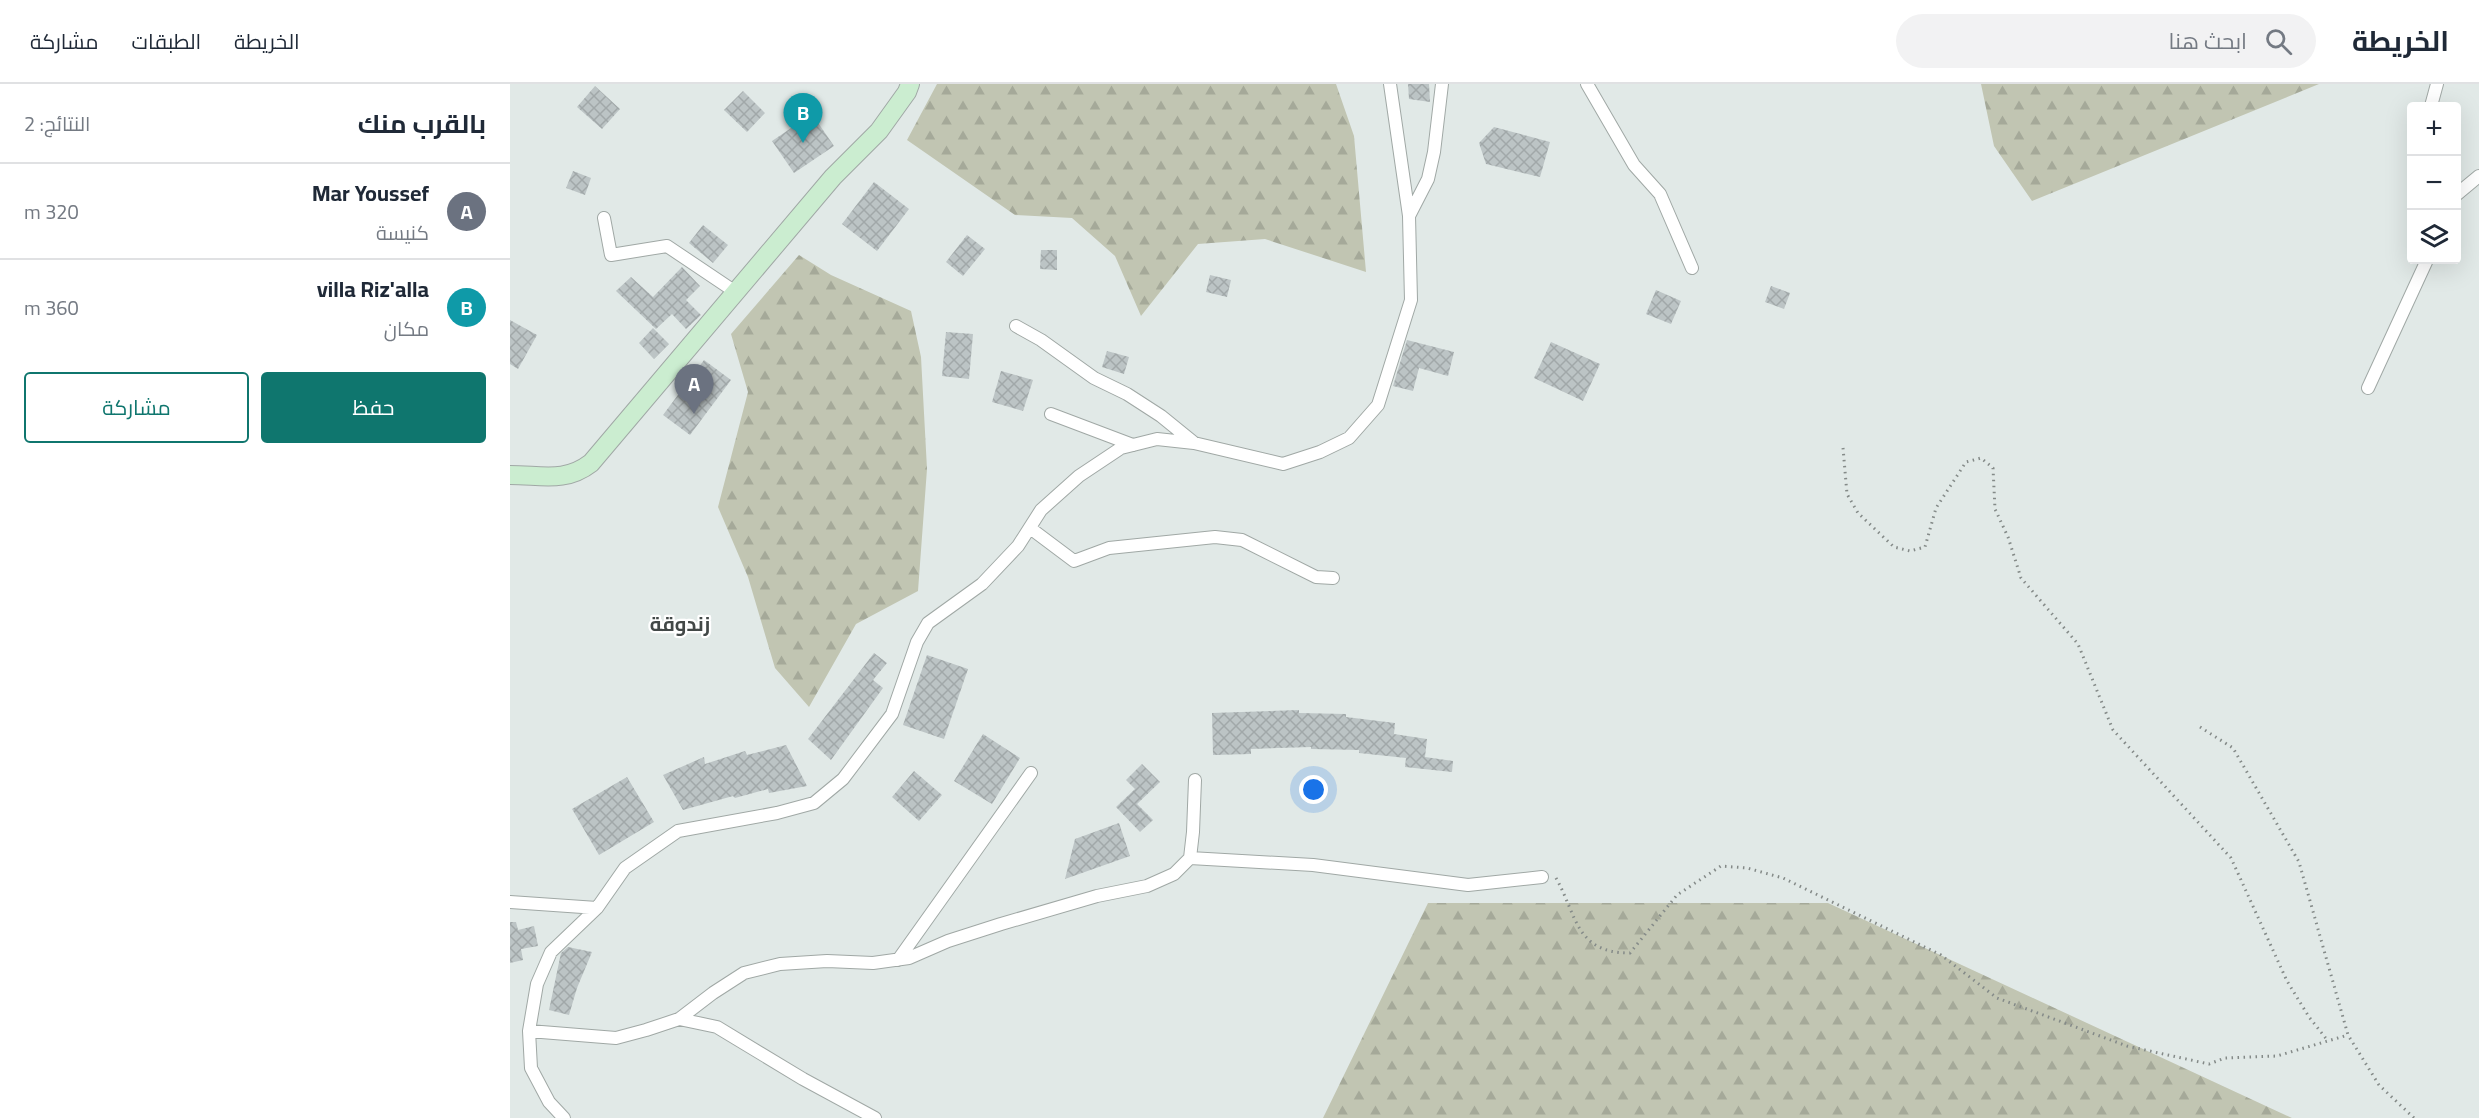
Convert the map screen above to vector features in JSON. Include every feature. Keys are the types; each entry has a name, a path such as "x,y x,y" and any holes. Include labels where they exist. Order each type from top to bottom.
{"street":[{"path":"510,475 563,477 577,473 591,463 833,177 879,131 907,93 910,84"},
{"path":"564,1118 549,1102 531,1068 530,1031 537,984 550,952 597,908 625,868 678,831 777,813 814,803 843,779 892,714 917,642 928,623 982,584 1018,546 1041,510 1079,476 1121,448 1157,439 1194,443 1283,465 1320,452 1349,438 1378,405 1410,300 1409,216 1390,84"},
{"path":"1409,216 1428,178 1434,152 1442,84"},
{"path":"1587,84 1634,165 1660,194 1692,268"},
{"path":"2432,102 2437,84"},
{"path":"2461,192 2479,176"},
{"path":"604,218 611,255 667,246 737,293"},
{"path":"2368,388 2425,264"},
{"path":"1016,327 1041,340 1094,378 1127,394 1161,416 1194,443"},
{"path":"1051,414 1133,445"},
{"path":"1030,528 1074,561 1109,549 1215,537 1242,540 1316,577 1333,578"},
{"path":"898,960 1031,773"},
{"path":"530,1031 615,1038 678,1019 744,973 780,964 827,961 873,963 909,958 948,941 1001,924 1097,896 1147,886 1174,874 1190,858 1195,780"},
{"path":"1190,858 1313,865 1468,885 1542,877"},
{"path":"510,902 597,908"},
{"path":"678,1019 717,1027 803,1079 875,1118"}],"path":[{"path":"1843,448 1847,494 1858,513 1894,547 1910,551 1925,547 1936,508 1966,462 1981,458 1993,468 1995,509 2008,537 2021,578 2078,644 2113,730 2231,858 2287,981 2309,1017 2328,1041"},
{"path":"2200,727 2233,748 2298,862 2348,1035 2379,1085 2414,1118"},
{"path":"1542,877 1557,878 1569,909 1586,940 1617,953 1630,953 1677,895 1695,883 1721,866 1747,868 1783,878 1941,956 1997,998 2127,1046 2209,1064 2225,1058 2277,1056 2348,1035"}],"green space":[{"path":"937,84 1336,84 1354,136 1366,272 1265,239 1198,244 1141,316 1115,256 1072,218 1015,215 907,140"},
{"path":"1981,84 2319,84 2032,201 1994,146"},
{"path":"799,255 831,275 911,311 921,357 927,469 918,591 856,624 809,707 775,668 748,577 718,507 748,392 731,334"},
{"path":"1428,903 1828,903 2292,1118 1323,1118"}],"building":[{"path":"1408,84 1429,84 1430,102 1409,99"},
{"path":"595,86 620,109 602,129 577,107"},
{"path":"743,91 765,113 747,132 724,110"},
{"path":"812,114 834,146 794,173 772,141"},
{"path":"1494,127 1550,142 1540,177 1486,164 1479,143"},
{"path":"573,171 591,178 585,195 566,188"},
{"path":"874,182 909,209 877,251 842,224"},
{"path":"703,225 728,245 713,263 689,243"},
{"path":"967,235 985,249 963,276 946,262"},
{"path":"1041,250 1057,250 1057,270 1040,269"},
{"path":"682,267 700,286 686,300 701,315 686,329 672,314 656,329 616,291 631,277 653,297"},
{"path":"1210,275 1231,280 1227,297 1206,292"},
{"path":"1771,286 1790,293 1784,309 1765,302"},
{"path":"1656,290 1681,301 1671,324 1646,314"},
{"path":"510,320 537,335 518,369 510,364"},
{"path":"653,328 669,344 654,359 639,343"},
{"path":"946,332 973,334 969,379 942,376"},
{"path":"1407,340 1454,352 1448,376 1419,368 1413,391 1393,386"},
{"path":"1551,342 1600,364 1583,401 1534,378"},
{"path":"1107,351 1129,357 1124,374 1102,367"},
{"path":"704,360 731,380 690,435 663,415"},
{"path":"1001,371 1033,380 1023,411 992,402"},
{"path":"874,653 887,663 873,680 883,688 831,760 808,739"},
{"path":"927,655 968,669 944,739 903,725"},
{"path":"1299,710 1299,713 1346,714 1346,717 1395,723 1394,734 1427,739 1425,757 1453,761 1452,772 1405,767 1406,758 1359,753 1359,750 1311,749 1311,747 1251,749 1251,754 1213,755 1212,713"},
{"path":"983,734 1020,758 992,804 954,781"},
{"path":"786,745 807,786 769,793 768,789 683,810 663,775 704,757 705,764 745,751 747,755"},
{"path":"1142,764 1160,782 1137,804 1153,820 1140,832 1116,807 1135,789 1126,780"},
{"path":"914,771 942,795 919,821 892,797"},
{"path":"627,777 654,822 599,855 572,809"},
{"path":"1119,823 1130,856 1065,879 1075,839"},
{"path":"510,922 516,922 518,930 534,926 538,946 521,949 523,960 510,963"},
{"path":"568,947 592,952 569,1015 549,1010 561,953"}],"place":[{"name":"villa Riz'alla","path":"803,143"},
{"name":"Mar Youssef","path":"694,414"}],"district":[{"name":"زندوقة","path":"680,624"}]}
